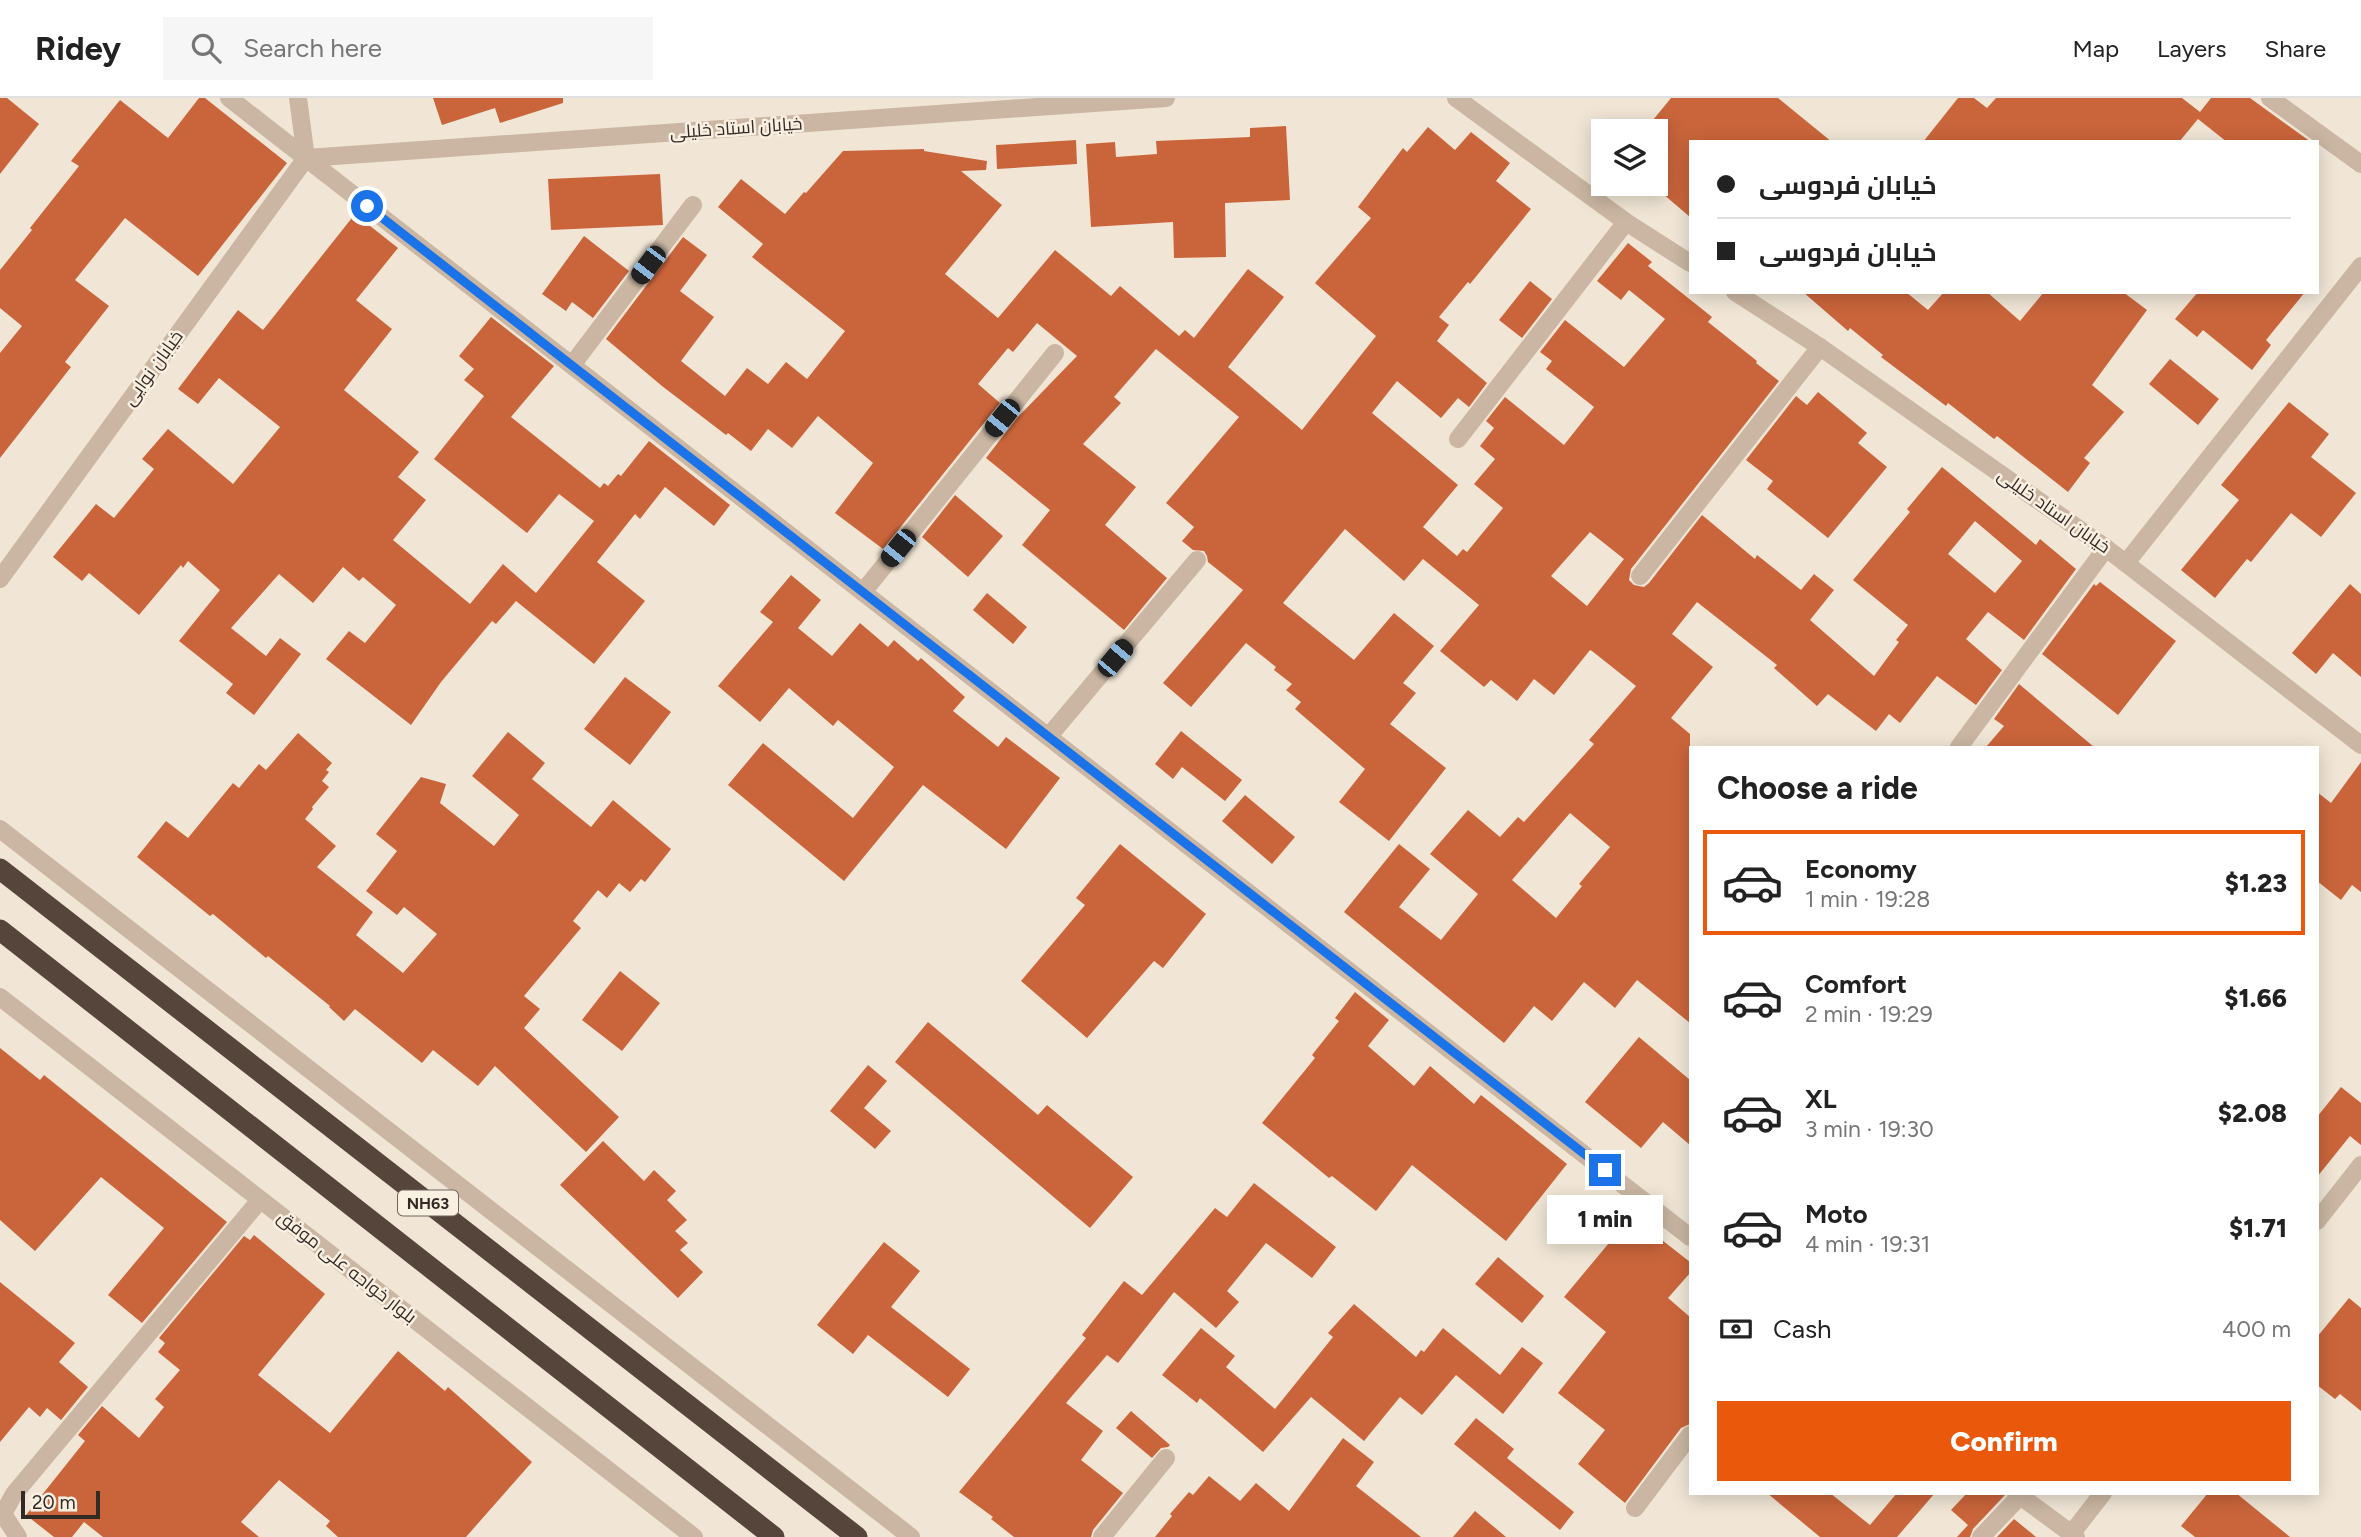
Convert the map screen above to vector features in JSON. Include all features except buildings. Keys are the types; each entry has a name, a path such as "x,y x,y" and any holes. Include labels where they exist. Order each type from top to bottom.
{"highway":[{"name":"NH63","path":"0,869 857,1537"},
{"name":"NH63","path":"0,930 774,1537"}],"street":[{"path":"229,98 1689,1236"},
{"path":"298,98 306,158"},
{"name":"خیابان استاد خلیلی","path":"306,158 1166,98"},
{"path":"1456,98 1626,222 1689,262"},
{"path":"2270,98 2361,164"},
{"name":"خیابان نوایی","path":"0,579 306,158"},
{"path":"572,365 693,205"},
{"path":"1458,439 1626,222"},
{"path":"2126,563 2361,266"},
{"name":"خیابان استاد خلیلی","path":"1738,294 1820,347 2106,548 2361,745"},
{"path":"1640,576 1820,347"},
{"path":"863,592 1055,353"},
{"path":"1960,746 2106,548"},
{"path":"1049,736 1197,560"},
{"path":"0,830 911,1537"},
{"name":"بلوار خواجه علی موفق","path":"0,997 693,1537"},
{"path":"2319,1218 2361,1166"},
{"path":"18,1537 3,1514 13,1494 260,1200"},
{"path":"1635,1508 1689,1436"},
{"path":"1102,1537 1166,1458"},
{"path":"1982,1537 2017,1495"},
{"path":"2019,1495 2074,1535 2102,1495"}],"route":[{"path":"367,206 1605,1170"}]}
